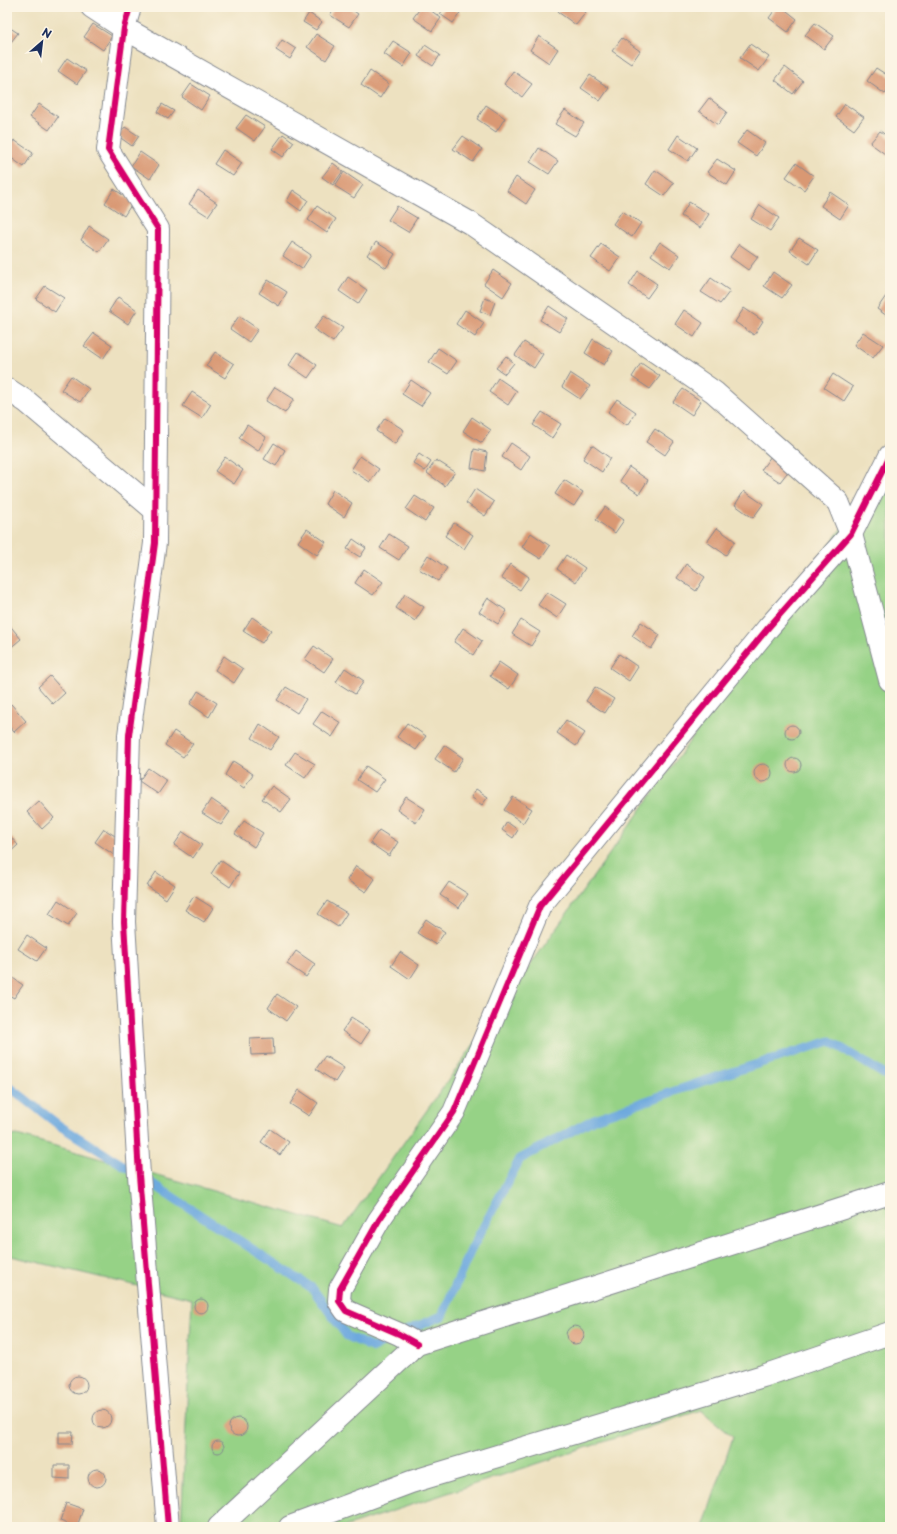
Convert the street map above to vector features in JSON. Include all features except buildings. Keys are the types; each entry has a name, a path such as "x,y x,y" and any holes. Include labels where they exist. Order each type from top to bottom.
{"street":[{"path":"92,7 124,28 470,223 707,388 838,502 851,534 890,680"},
{"path":"130,7 124,28 108,150 158,229 155,543 129,735 124,922 139,1175 168,1527"},
{"path":"7,389 27,402 155,510"},
{"path":"417,1344 399,1334 346,1311 339,1301 340,1289 379,1220 454,1112 540,906 768,628 851,534 890,456"},
{"path":"219,1527 417,1344 890,1193"},
{"path":"290,1527 411,1482 763,1376 890,1333"}],"green space":[{"path":"890,460 890,1527 703,1527 733,1437 701,1410 344,1527 181,1527 192,1299 7,1255 7,1137 17,1135 343,1228"}],"waterway":[{"path":"7,1085 60,1126 139,1175 312,1288 347,1336 373,1348 399,1334 442,1316 471,1250 520,1159 594,1119 704,1081 830,1041 890,1078"}],"cycle path":[{"path":"130,7 124,28 108,150 158,229 155,543 129,735 124,922 139,1175 168,1527"},
{"path":"417,1344 399,1334 346,1311 339,1301 340,1289 379,1220 454,1112 540,906 768,628 851,534 890,456"}]}
